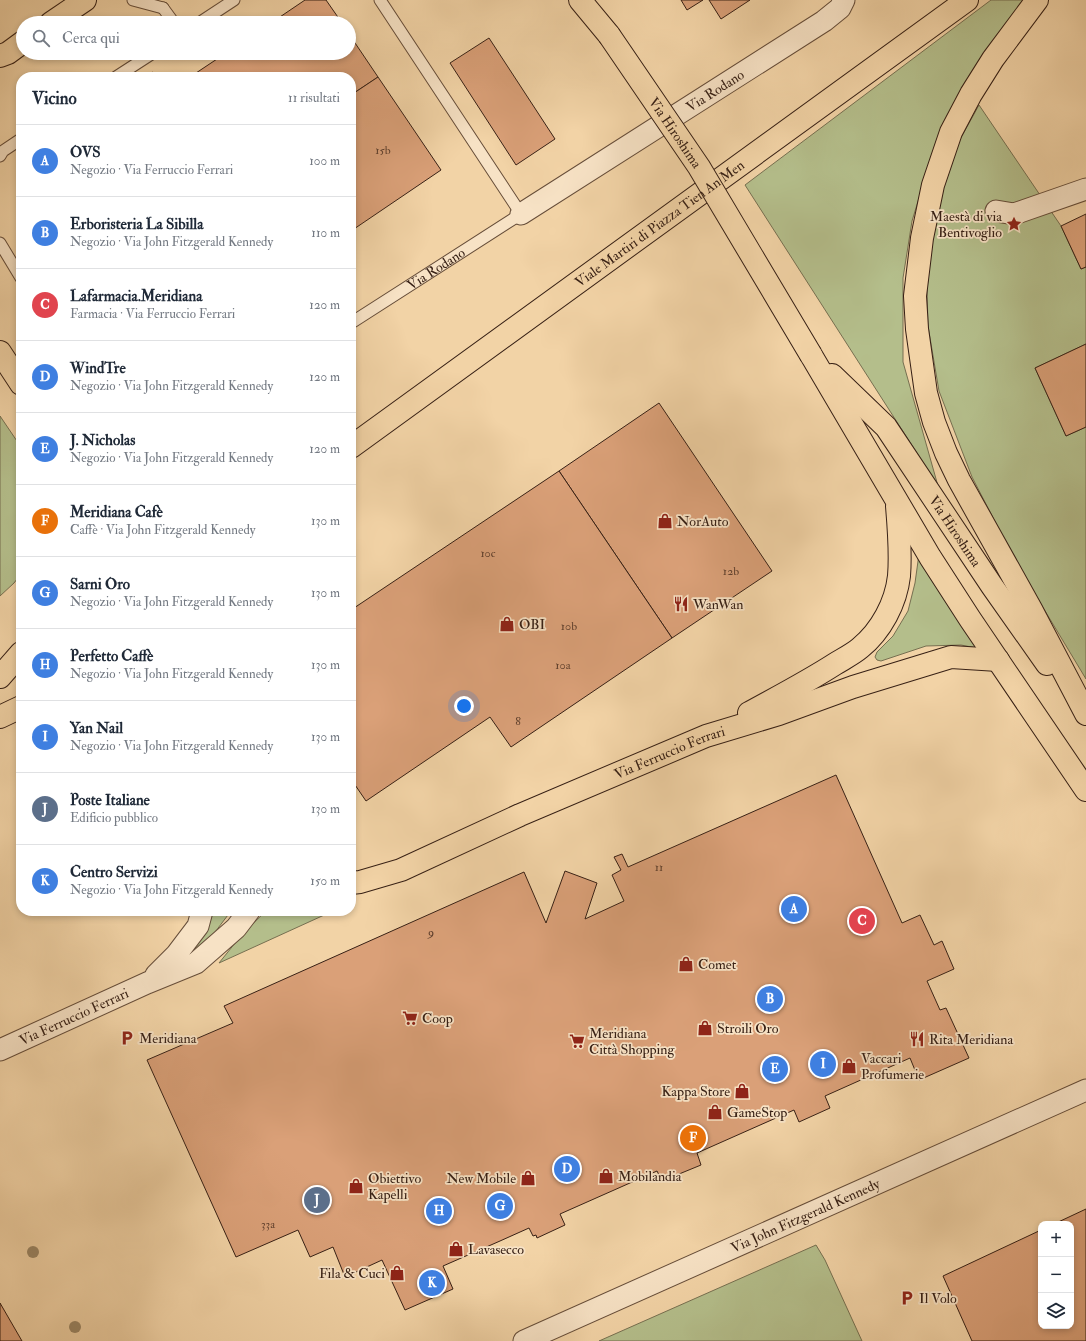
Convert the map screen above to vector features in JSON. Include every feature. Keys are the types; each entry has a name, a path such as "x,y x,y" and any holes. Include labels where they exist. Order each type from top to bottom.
{"main road":[{"path":"61,16 85,0"},
{"name":"Via Hiroshima","path":"580,0 609,35 699,167 812,355 930,557 970,619 1086,790"},
{"name":"Viale Martiri di Piazza Tien An Men","path":"356,443 967,0"},
{"path":"1037,0 994,59 971,94 951,132 933,185 922,238 915,296 917,329 926,393 934,422 946,453 959,480 1035,616 1086,714"},
{"path":"0,352 16,376"},
{"name":"Via Hiroshima","path":"812,355 886,427 992,586 1086,719"},
{"name":"Via Hiroshima","path":"706,736 808,681 860,648 874,634 885,618 893,599 899,578 901,544 896,499"},
{"name":"Via Ferruccio Ferrari","path":"356,882 401,870 520,815 706,736 779,714 853,687 951,657 998,660"},
{"path":"0,677 16,659"},
{"path":"0,717 16,709"}],"street":[{"name":"Via Rodano","path":"521,214 824,21 840,8 844,0"},
{"path":"996,212 1014,214 1086,189"},
{"name":"Via Ferruccio Ferrari","path":"147,983 176,955 198,926 201,916"},
{"name":"Via Ferruccio Ferrari","path":"0,1050 147,983 196,963 236,928 245,916"},
{"name":"Via John Fitzgerald Kennedy","path":"524,1341 1086,1090"}],"lane":[{"path":"133,0 163,4 170,16"},
{"path":"210,16 234,0"},
{"path":"380,0 521,214"},
{"path":"124,72 142,60"},
{"path":"1,153 16,142"},
{"name":"Via Rodano","path":"356,320 521,214"},
{"path":"0,244 16,270"}],"green space":[{"path":"991,0 1024,0 986,50 956,100 934,149 912,221 903,278 903,362 938,486 745,185"},
{"path":"979,105 1061,226 1081,269 1086,267 1086,344 1035,368 1066,436 1086,427 1086,679 1018,566 972,477 939,391 928,326 927,289 934,218 957,145"},
{"path":"0,416 16,440 16,580 0,596"},
{"path":"919,554 982,649 961,645 926,646 881,661 877,660 875,657 877,652 893,636 908,611 915,583"},
{"path":"207,916 227,916 206,944 180,962"},
{"path":"261,916 322,916 219,963 244,932"},
{"path":"816,1245 825,1260 862,1341 599,1341"}],"building":[{"path":"305,0 326,0 337,16 281,16"},
{"path":"681,0 703,0 687,10"},
{"path":"709,0 750,0 721,19"},
{"path":"489,38 555,139 516,165 450,63"},
{"path":"356,44 378,77 356,92 356,72 198,72 216,60 356,60"},
{"path":"378,77 441,170 356,228 356,92"},
{"path":"1086,214 1086,267 1081,269 1061,226"},
{"path":"1086,344 1086,427 1066,436 1035,368"},
{"name":"NorAuto","path":"659,403 772,571 672,638 559,471"},
{"name":"OBI","path":"559,471 672,638 511,747 490,717 366,801 356,786 356,607"},
{"name":"Meridiana Città Shopping","path":"836,775 902,923 920,915 934,945 942,941 954,969 927,981 940,1010 946,1008 969,1058 919,1080 910,1058 825,1096 830,1108 799,1122 794,1110 697,1153 701,1165 662,1181 657,1171 560,1214 565,1225 537,1238 536,1235 533,1236 529,1228 443,1266 453,1289 405,1310 382,1260 345,1277 333,1247 310,1257 298,1230 236,1257 147,1060 233,1023 224,1006 524,872 546,923 565,871 597,883 585,919 624,901 612,875 621,870 614,857 622,854 628,867"},
{"path":"1086,1209 1086,1341 972,1341 943,1276 1038,1231 1038,1329 1074,1329 1074,1221 1060,1221"},
{"path":"0,1303 22,1341 0,1341"}],"place":[{"name":"Maestà di via Bentivoglio","path":"1014,224"},
{"name":"NorAuto","path":"665,521"},
{"name":"WanWan","path":"681,604"},
{"name":"OBI","path":"507,624"},
{"name":"OVS","path":"794,909"},
{"name":"Lafarmacia.Meridiana","path":"862,921"},
{"name":"Comet","path":"686,964"},
{"name":"Erboristeria La Sibilla","path":"770,999"},
{"name":"Coop","path":"410,1018"},
{"name":"Stroili Oro","path":"705,1028"},
{"name":"Meridiana","path":"127,1038"},
{"name":"Rita Meridiana","path":"917,1039"},
{"name":"Meridiana Città Shopping","path":"577,1041"},
{"name":"Yan Nail","path":"823,1064"},
{"name":"Vaccari Profumerie","path":"849,1066"},
{"name":"J. Nicholas","path":"775,1069"},
{"name":"Kappa Store","path":"742,1091"},
{"name":"GameStop","path":"715,1112"},
{"name":"Meridiana Cafè","path":"693,1138"},
{"name":"WindTre","path":"567,1169"},
{"name":"Mobilandia","path":"606,1176"},
{"name":"New Mobile","path":"528,1178"},
{"name":"Obiettivo Kapelli","path":"356,1186"},
{"name":"Poste Italiane","path":"317,1200"},
{"name":"Sarni Oro","path":"500,1206"},
{"name":"Perfetto Caffè","path":"439,1211"},
{"name":"Lavasecco","path":"456,1249"},
{"name":"Fila & Cuci","path":"397,1273"},
{"name":"Centro Servizi","path":"432,1283"},
{"name":"Il Volo","path":"907,1298"}]}
